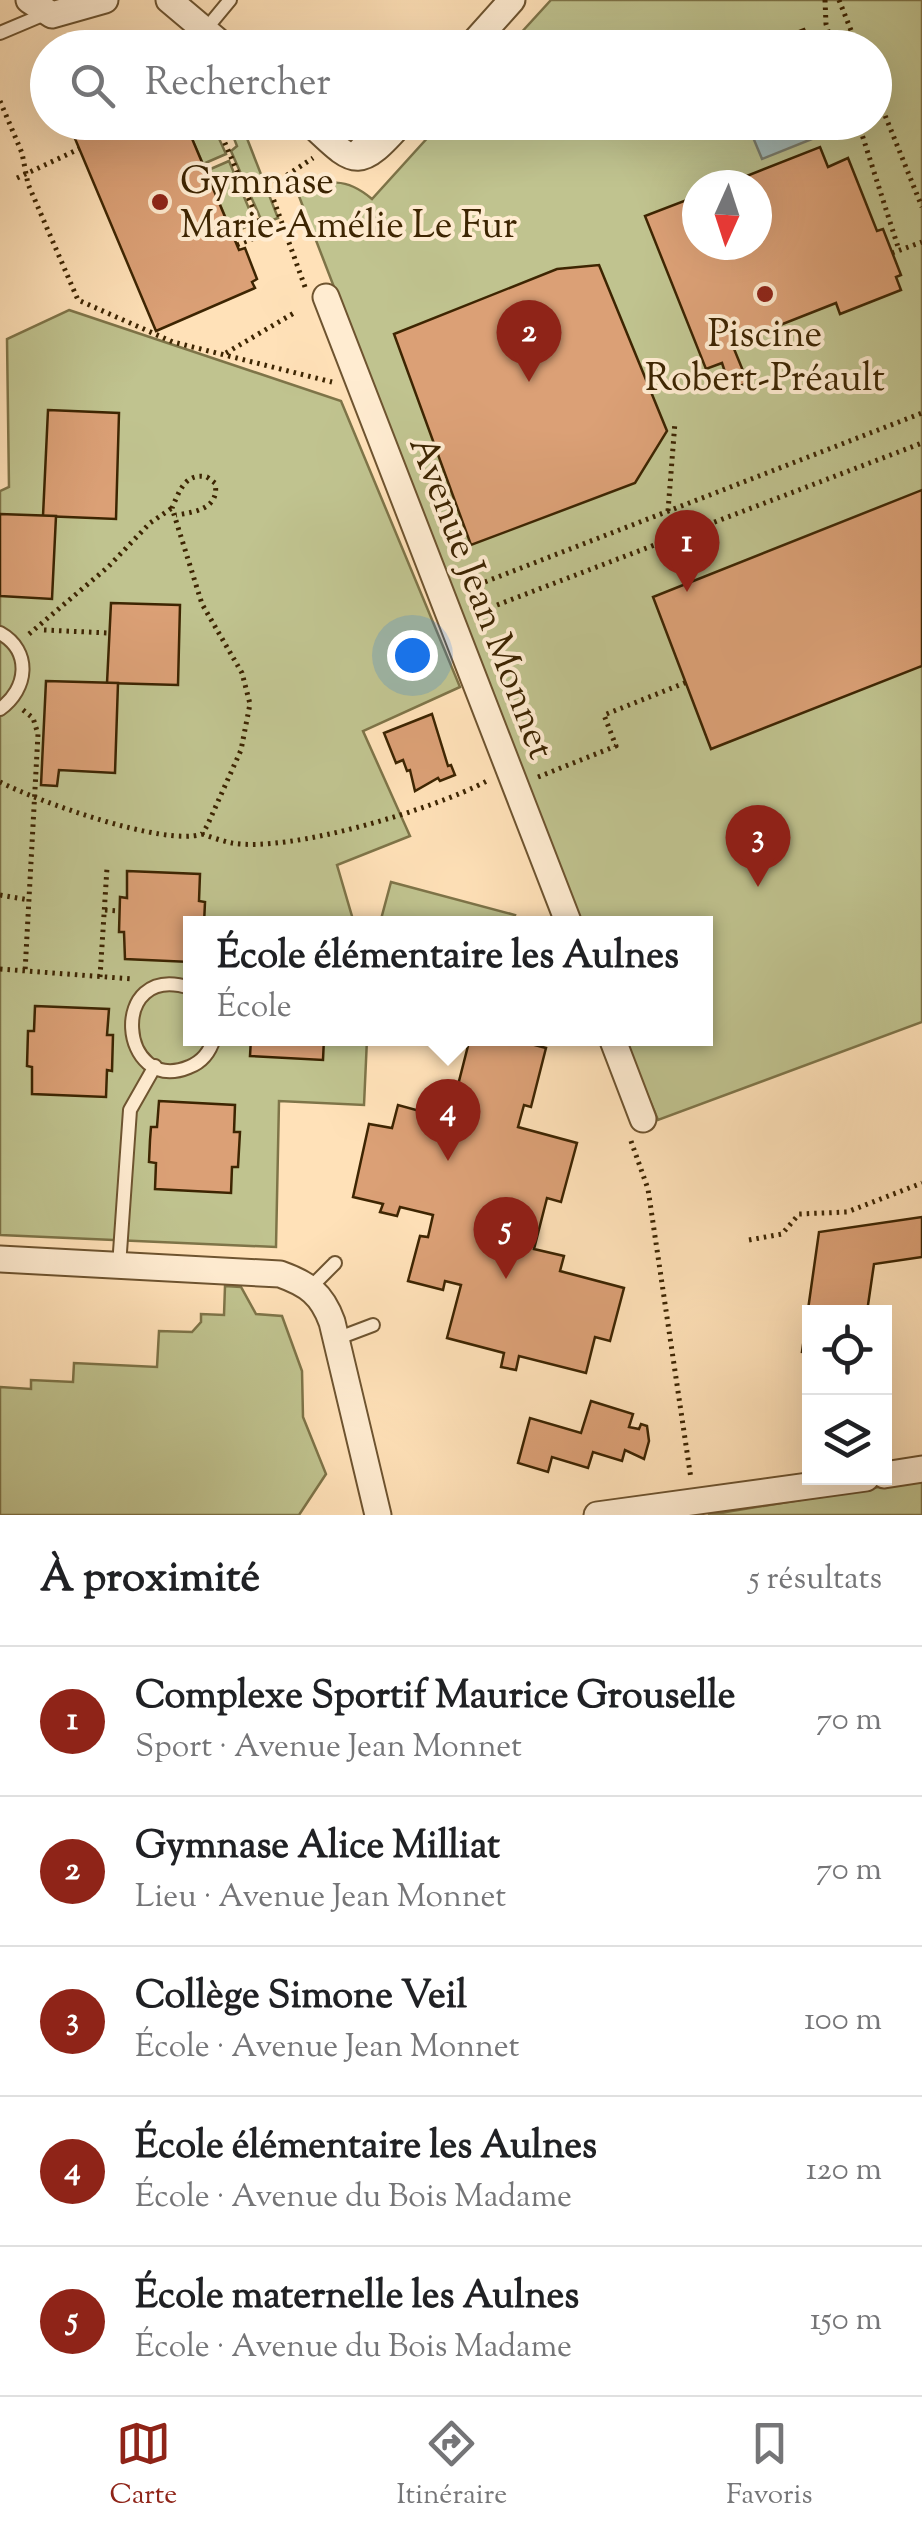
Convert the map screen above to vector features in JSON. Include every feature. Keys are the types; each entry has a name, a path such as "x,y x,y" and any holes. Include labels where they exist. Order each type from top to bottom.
{"street":[{"path":"37,7 58,14 105,0"},
{"path":"169,0 206,29"},
{"path":"485,30 512,0"},
{"path":"328,140 340,151 360,158 375,152 386,140"},
{"name":"Avenue Jean Monnet","path":"318,301 365,396 566,916"},
{"path":"614,1046 635,1125"},
{"path":"0,1259 280,1274 311,1287 326,1306 336,1339 378,1515"},
{"path":"892,1474 922,1469"},
{"path":"597,1515 816,1485"}],"lane":[{"path":"206,29 230,0"},
{"path":"0,33 37,7"},
{"path":"340,151 354,140"},
{"path":"0,632 16,646 24,674 20,688 6,705"},
{"path":"183,987 167,984 155,988 135,1006 130,1033 142,1058 154,1066 181,1070 204,1057 210,1046"},
{"path":"119,1266 130,1110 154,1066"},
{"path":"311,1287 335,1262"},
{"path":"336,1339 373,1325"}],"path":[{"path":"825,0 828,30"},
{"path":"839,0 851,30"},
{"path":"0,101 78,300"},
{"path":"892,133 922,207"},
{"path":"224,140 260,225"},
{"path":"863,140 896,251 922,242"},
{"path":"17,178 79,149"},
{"path":"318,301 269,187 340,151"},
{"path":"237,245 264,234"},
{"path":"68,303 78,300 173,342 319,378 365,396"},
{"path":"226,353 294,313"},
{"path":"448,610 668,511 922,412"},
{"path":"668,511 675,422"},
{"path":"448,610 922,444"},
{"path":"16,646 108,567 150,524 174,512 203,509 210,504 216,496 215,483 207,477 192,477 183,484 174,512 202,604 242,672 250,704 241,750 202,834"},
{"path":"44,630 109,633"},
{"path":"0,782 35,797 177,838 202,834 234,843 277,843 396,817 476,787 616,746 604,715 687,682"},
{"path":"6,705 32,718 38,734 25,972"},
{"path":"100,977 106,868"},
{"path":"0,895 29,900"},
{"path":"104,910 120,911"},
{"path":"0,969 134,980 155,988"},
{"path":"635,1125 696,1502"},
{"path":"749,1240 782,1234 799,1214 848,1212 922,1183"}],"green space":[{"path":"551,0 922,0 922,1022 658,1120 627,1046 713,1046 713,916 576,916 297,191 336,183 372,199 426,140 892,140 892,30 524,30"},
{"path":"192,140 220,140 226,154 203,164"},
{"path":"235,140 248,140 278,218 263,224 231,151 237,146"},
{"path":"229,161 255,223 232,233 206,171"},
{"path":"69,310 341,401 460,687 363,731 410,836 337,865 352,916 183,916 183,1046 367,1046 364,1105 279,1101 276,1247 0,1235 0,491 9,487 7,339"},
{"path":"391,882 515,915 515,916 382,916"},
{"path":"225,1286 241,1287 256,1314 282,1316 302,1371 303,1417 326,1474 299,1515 0,1515 0,1387 31,1389 31,1380 73,1382 74,1363 157,1367 159,1331 192,1332 201,1322 201,1314 224,1315"},
{"path":"922,1480 922,1515 708,1515 892,1485"}],"water":[{"path":"754,140 810,140 762,159"}],"building":[{"name":"Gymnase Marie-Amélie Le Fur","path":"76,140 193,140 239,250 245,248 257,279 252,282 255,288 156,331"},
{"path":"820,147 828,167 848,158 877,231 883,229 901,275 896,277 901,290 840,314 836,303 732,344 748,383 721,393 715,376 725,372 722,363 706,369 645,216 682,202 682,260 772,260 772,170 762,170"},
{"path":"599,265 667,431 635,483 471,545 394,334 557,269"},
{"path":"48,410 119,413 116,519 43,516"},
{"path":"922,490 922,666 711,749 653,597"},
{"path":"0,514 56,516 52,599 0,596"},
{"path":"111,603 180,605 178,685 107,683"},
{"path":"46,681 118,683 115,773 59,770 57,786 41,785"},
{"path":"432,714 448,766 455,775 440,781 438,778 415,791 410,770 407,771 403,760 396,763 384,733"},
{"path":"127,871 200,874 199,901 205,902 204,916 183,916 183,962 125,959 124,932 119,932 120,897 127,898"},
{"path":"35,1006 109,1009 107,1035 113,1035 112,1071 107,1070 106,1097 32,1094 32,1067 27,1066 28,1031 34,1031"},
{"path":"251,1046 324,1046 323,1060 250,1056"},
{"path":"468,1046 546,1048 531,1107 524,1105 518,1127 577,1143 561,1202 547,1198 534,1249 564,1256 560,1271 624,1288 610,1341 595,1337 586,1373 519,1356 516,1370 501,1367 504,1353 447,1338 461,1285 445,1281 443,1290 408,1281 420,1236 428,1237 433,1215 400,1207 397,1216 380,1212 383,1204 353,1197 369,1124 392,1128 398,1105 420,1111 427,1128 453,1136 465,1090 457,1089"},
{"path":"159,1101 235,1105 234,1132 240,1132 238,1167 232,1167 231,1193 155,1189 156,1163 149,1162 150,1140 151,1127 157,1127"},
{"path":"922,1217 922,1257 874,1264 868,1305 809,1305 819,1232"},
{"path":"591,1401 633,1414 629,1427 647,1426 649,1441 644,1459 625,1450 622,1461 593,1452 588,1468 552,1457 548,1472 518,1463 530,1418 581,1433"}],"place":[{"name":"Gymnase Marie-Amélie Le Fur","path":"160,202"},
{"name":"Piscine Robert-Préault","path":"765,294"},
{"name":"Gymnase Alice Milliat","path":"529,382"},
{"name":"Complexe Sportif Maurice Grouselle","path":"687,592"},
{"name":"Collège Simone Veil","path":"758,887"},
{"name":"École élémentaire les Aulnes","path":"448,1161"},
{"name":"École maternelle les Aulnes","path":"506,1279"}]}
